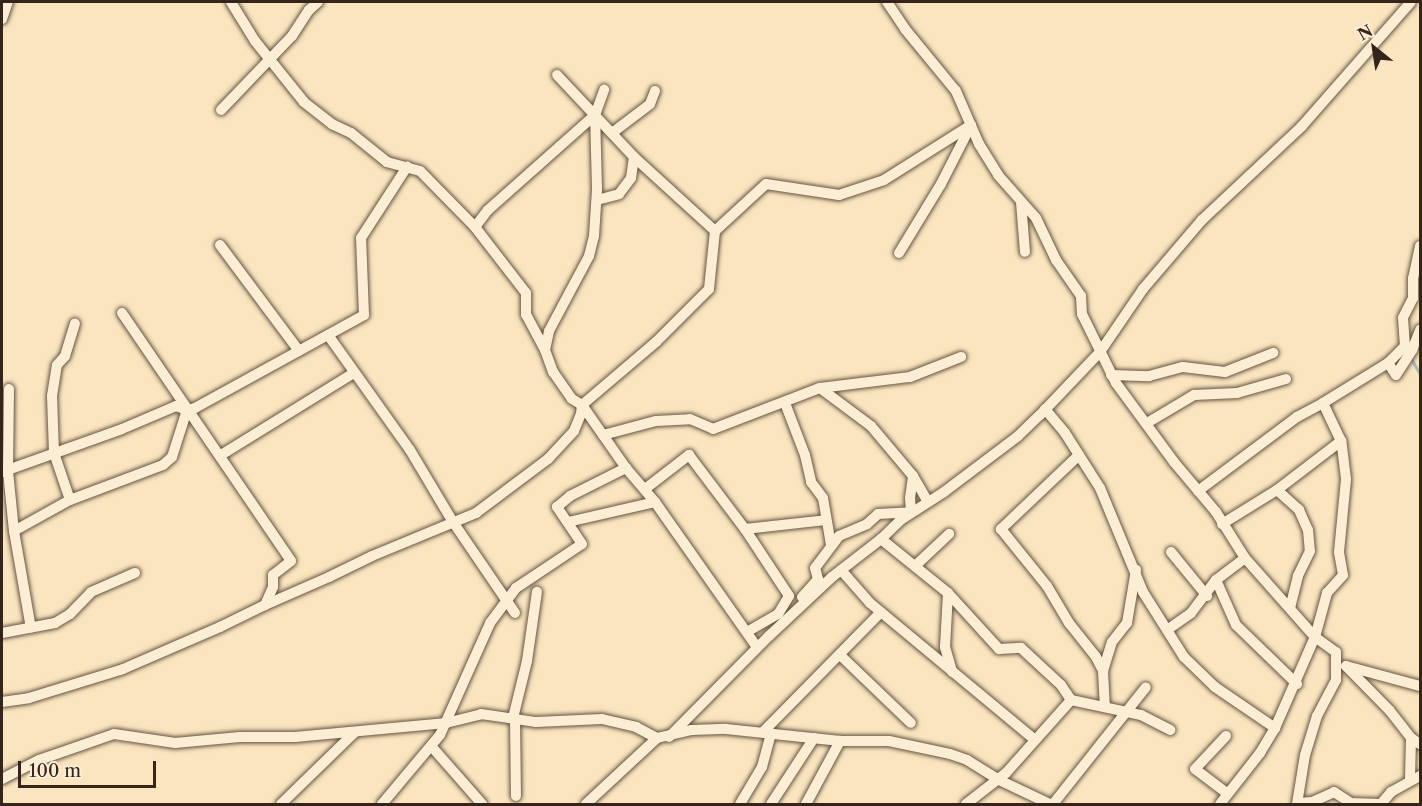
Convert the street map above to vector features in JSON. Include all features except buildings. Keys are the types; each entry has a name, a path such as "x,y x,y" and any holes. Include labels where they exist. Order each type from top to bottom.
{"street":[{"path":"2,19 8,2"},
{"path":"231,2 269,60 304,102 332,124 351,132 387,162 420,171 475,227 526,292 526,315 560,381 572,399 582,405 626,468 655,502 757,647"},
{"path":"221,110 292,36 309,10 318,2"},
{"path":"887,2 904,29 956,91 998,175 1036,218 1056,260 1081,296 1082,314 1112,375 1245,558 1315,637 1336,652 1342,665 1390,711 1416,741 1415,778 1391,792 1381,804 1351,803 1334,792 1312,802 1297,803 1305,755 1317,716 1342,665"},
{"path":"586,804 663,738 841,570 911,512 1018,436 1046,409 1100,352 1143,289 1202,220 1302,126 1411,2"},
{"path":"557,75 634,157 715,231"},
{"path":"545,350 549,331 559,308 589,256 597,200 595,115 604,90"},
{"path":"612,133 650,104 655,91"},
{"path":"475,227 488,210 595,115"},
{"path":"2,702 29,698 123,669 302,590 372,556 476,513 549,459 574,431 582,405 656,342 709,289 715,231 766,184 839,195 884,180 971,125"},
{"path":"898,254 941,184 971,125"},
{"path":"597,200 619,194 631,178 634,157"},
{"path":"14,531 70,500 163,465 172,457 187,410 364,315 361,238 407,167"},
{"path":"1021,202 1025,252"},
{"path":"220,245 299,351"},
{"path":"1198,491 1298,417 1388,363 1405,346 1404,318 1413,298 1413,278 1420,246"},
{"path":"122,313 167,376 187,410 221,455 291,561 273,575 273,587 265,605"},
{"path":"70,500 54,453 52,396 57,365 65,356 75,324"},
{"path":"1388,363 1396,375 1412,350 1420,330"},
{"path":"328,335 410,450 453,522 515,613"},
{"path":"1112,375 1149,376 1183,367 1226,372 1273,352"},
{"path":"603,435 656,421 690,419 712,429 820,388 910,378 961,357"},
{"path":"221,455 354,372"},
{"path":"1147,423 1194,395 1237,393 1286,379"},
{"path":"9,388 5,472 30,628"},
{"path":"820,388 871,426 913,476 928,502"},
{"path":"785,403 805,455 811,482 823,498 831,545"},
{"path":"1220,804 1260,753 1275,728 1297,684 1315,637 1327,593 1343,575 1340,552 1346,479 1341,441 1323,403"},
{"path":"5,472 176,406 187,410"},
{"path":"1046,409 1100,488 1136,570 1143,592 1167,630 1198,671 1275,728"},
{"path":"1222,524 1277,490 1341,441"},
{"path":"645,489 689,455 786,587 789,596 778,614"},
{"path":"1079,455 1001,529 1047,586 1069,623 1096,657 1103,671"},
{"path":"382,804 413,765 432,747 446,723 490,623 516,588 582,544 557,507 570,496 626,468"},
{"path":"911,512 913,476"},
{"path":"1277,490 1299,510 1308,530 1311,551 1298,576 1290,607"},
{"path":"568,522 655,502"},
{"path":"747,632 796,603 818,579 815,568 839,536 867,524 878,513 911,512"},
{"path":"745,529 826,520"},
{"path":"915,566 949,534"},
{"path":"881,539 948,592 999,649 1021,648 1061,685 1071,700 1105,705 1141,715 1170,730"},
{"path":"1171,552 1207,596"},
{"path":"1167,630 1191,613 1207,596 1216,580 1245,558"},
{"path":"841,570 881,612 1035,740"},
{"path":"1105,705 1103,671 1112,642 1127,623 1136,570"},
{"path":"2,633 55,623 70,614 91,592 135,573"},
{"path":"1216,580 1236,625 1297,684"},
{"path":"516,796 514,718 527,661 537,592"},
{"path":"948,592 945,647 952,672"},
{"path":"740,804 762,767 767,733 881,612"},
{"path":"840,655 911,723"},
{"path":"1342,665 1420,686"},
{"path":"2,779 39,760 114,734 175,743 354,733 446,723 481,714 536,722 602,719 663,738 692,730 726,729 840,741 889,741 968,760 997,778 1052,804 1146,687"},
{"path":"966,804 1006,773 1071,700"},
{"path":"281,804 354,733"},
{"path":"1226,735 1195,770 1228,794"},
{"path":"771,804 814,738"},
{"path":"806,804 840,741"},
{"path":"432,747 482,804"}],"waterway":[{"path":"1411,359 1420,374"}]}
